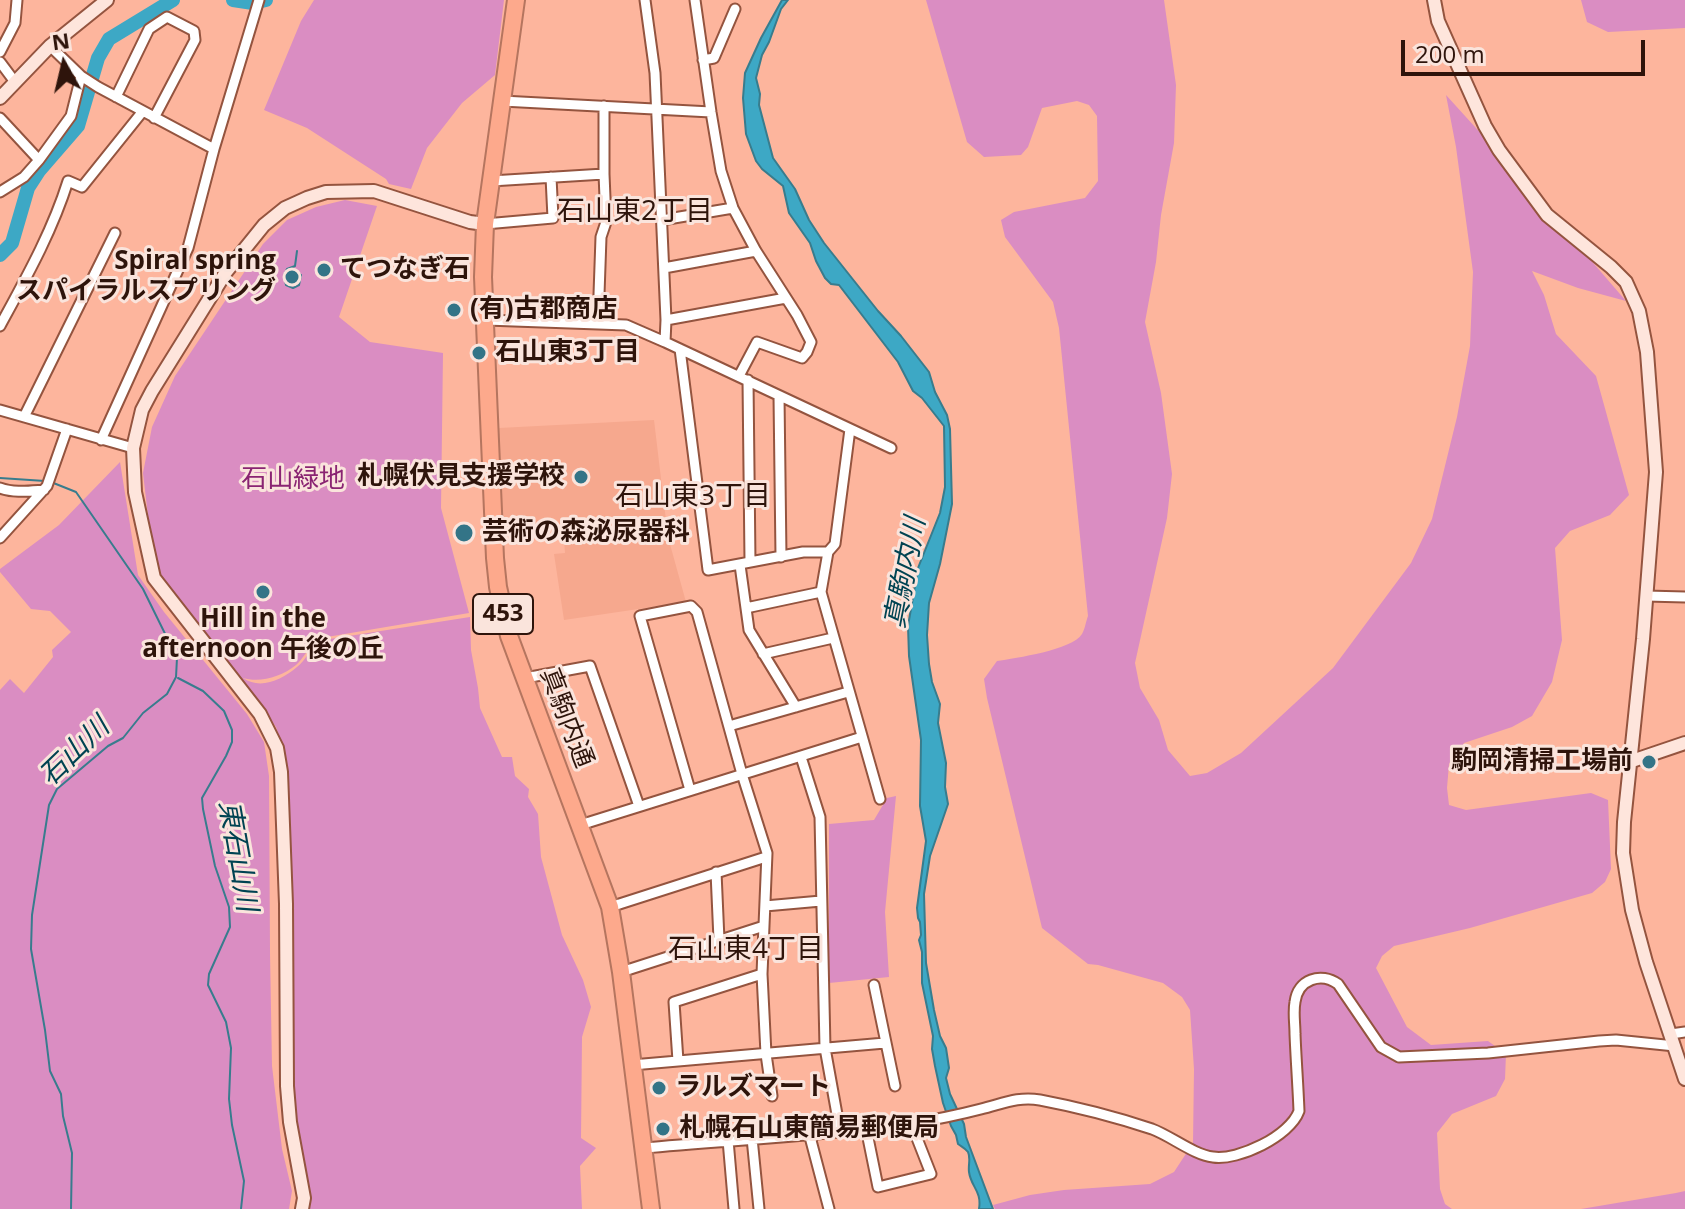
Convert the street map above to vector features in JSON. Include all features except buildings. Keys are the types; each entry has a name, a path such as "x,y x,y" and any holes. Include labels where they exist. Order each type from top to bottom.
{"highway":[{"name":"真駒内通","path":"516,0 485,224 483,277 495,558 509,636 610,907 651,1209"}],"street":[{"path":"0,52 15,23 17,0"},
{"path":"0,98 50,46 107,0"},
{"path":"101,440 188,248 259,0"},
{"path":"645,0 655,73 665,342"},
{"path":"695,0 721,171 733,208 811,342 802,358 757,342 744,378 745,563 749,630 796,707"},
{"path":"1434,0 1438,21 1499,150 1547,215 1626,282 1639,311 1647,352 1656,472 1623,853 1626,882 1646,962 1685,1079"},
{"path":"703,60 714,58 735,9"},
{"path":"116,97 149,29 167,17 194,31 195,40 154,118"},
{"path":"50,46 98,87 214,149"},
{"path":"0,62 15,82"},
{"path":"0,192 24,177 71,116 83,77"},
{"path":"502,101 711,112"},
{"path":"598,323 601,237 606,222 604,106"},
{"path":"0,326 40,252 68,181 82,187 143,111"},
{"path":"0,118 39,160"},
{"path":"491,181 604,174"},
{"path":"302,1209 304,1198 290,1122 287,1086 286,904 281,772 277,748 260,714 154,578 135,492 133,448 142,410 226,272 264,225 285,208 326,192 374,191 470,222 485,224 553,218 551,177"},
{"path":"662,220 733,208"},
{"path":"24,417 115,233"},
{"path":"664,268 756,251"},
{"path":"666,320 786,298"},
{"path":"486,320 626,325 891,448"},
{"path":"680,349 708,570 803,552 828,552"},
{"path":"779,396 781,557"},
{"path":"0,410 133,448"},
{"path":"0,538 47,484 67,429"},
{"path":"850,429 835,544 828,552 821,592 880,799"},
{"path":"0,488 25,491 47,484"},
{"path":"746,608 821,592"},
{"path":"1646,596 1685,597"},
{"path":"690,790 640,616 691,606 697,612 767,853 762,974 766,1054 772,1096"},
{"path":"763,654 833,638"},
{"path":"525,678 590,666 639,806"},
{"path":"729,726 848,692"},
{"path":"580,825 862,737"},
{"path":"1629,762 1685,743"},
{"path":"801,757 820,817 825,1048 840,1131"},
{"path":"610,907 766,857"},
{"path":"716,872 719,940"},
{"path":"765,906 821,901"},
{"path":"621,972 764,926"},
{"path":"678,1061 674,1002 762,974"},
{"path":"643,1148 915,1123 1021,1098 1104,1115 1151,1129 1200,1154 1224,1157 1274,1140 1296,1120 1299,1111 1295,999 1304,984 1315,978 1338,984 1381,1047 1399,1057 1488,1053 1599,1041 1673,1040 1685,1032"},
{"path":"874,985 895,1086"},
{"path":"632,1065 885,1043"},
{"path":"866,1128 878,1187 931,1174 915,1123"},
{"path":"809,1133 829,1209"},
{"path":"752,1138 759,1209"},
{"path":"728,1140 734,1209"}],"shaded area":[{"name":"札幌伏見支援学校","path":"654,420 668,537 686,602 564,620 554,554 565,553 563,526 502,532 499,428"}],"green space":[{"path":"314,0 504,0 495,75 462,103 427,148 411,189 389,184 386,179 307,128 264,110 301,21"},
{"path":"926,0 1164,0 1176,85 1174,143 1145,322 1161,393 1172,474 1167,518 1135,663 1140,688 1159,720 1168,750 1190,776 1207,773 1241,753 1333,668 1411,563 1432,519 1457,417 1470,346 1473,272 1446,95 1626,301 1532,271 1544,295 1556,334 1596,376 1629,495 1610,515 1570,531 1555,548 1562,640 1552,682 1532,716 1512,727 1464,743 1449,764 1447,788 1449,805 1466,810 1591,793 1608,800 1611,869 1605,882 1592,893 1394,946 1382,956 1376,968 1407,1027 1431,1045 1488,1041 1506,1054 1505,1079 1496,1096 1452,1114 1437,1133 1440,1189 1445,1204 1452,1209 995,1209 993,1205 1064,1190 1150,1184 1174,1172 1193,1143 1194,1069 1190,1010 1182,997 1163,983 1088,964 1042,928 984,679 997,661 1043,652 1076,640 1083,632 1088,616 1059,328 1053,302 1005,237 1001,220 1014,212 1085,198 1098,181 1097,116 1089,105 1077,101 1042,108 1028,147 1021,155 984,157 967,142"},
{"path":"1581,0 1685,0 1685,28 1608,32 1587,22"},
{"name":"石山緑地","path":"345,200 377,206 339,317 370,342 443,353 441,508 469,613 315,639 299,662 284,673 263,679 243,678 256,683 278,679 300,664 317,641 470,617 471,650 480,708 502,757 512,757 515,776 529,789 528,797 538,814 541,857 562,935 583,980 591,1007 582,1037 581,1138 596,1148 580,1166 582,1209 309,1209 310,1197 298,1138 295,1096 286,758 276,727 239,675 163,582 150,533 143,473 152,427 175,376 263,244 287,220 316,207"},
{"path":"120,462 138,575 247,714 264,742 269,776 272,1066 282,1149 292,1191 289,1209 0,1209 0,690 10,679 24,693 53,657 52,650 71,632 50,611 31,609 0,569 59,525"},
{"path":"896,796 885,912 889,977 829,983 829,824 874,820 887,798"},
{"path":"1685,1191 1685,1209 1581,1209 1676,1193"}],"water":[{"path":"782,0 788,0 781,9 762,55 756,78 759,105 773,158 795,189 824,243 929,372 950,429 952,504 929,603 927,635 932,682 940,704 938,723 946,763 948,804 930,856 924,894 926,963 940,1036 946,1048 949,1068 946,1078 950,1094 964,1124 993,1209 979,1209 979,1198 969,1172 969,1154 958,1144 943,1103 922,983 919,940 917,908 926,841 920,806 921,740 909,656 908,626 918,568 940,513 945,487 944,426 913,391 898,362 839,285 831,284 825,278 810,243 789,213 783,186 756,161 746,134 743,98 745,73"}],"waterway":[{"path":"0,255 12,243 28,188 78,126 98,58 109,39 173,0"},
{"path":"233,0 253,3 266,0"},
{"path":"294,278 297,277 296,282 291,282 291,273 301,275 299,285 293,288 286,285 284,275 287,269 295,266 297,251"},
{"name":"石山川","path":"0,478 45,481"},
{"name":"石山川","path":"51,482 76,492 143,589 177,658 176,677 167,694 143,713 123,738 108,746 57,789 49,805 32,915 31,949 50,1071 61,1094 72,1153 71,1209"},
{"name":"東石山川","path":"178,678 203,691 224,711 232,730 232,742 226,756 202,798 215,866 229,907 230,927 209,974 208,985 226,1022 231,1048 229,1099 244,1181 241,1209"}],"place":[{"name":"てつなぎ石","path":"324,270"},
{"name":"Spiral spring スパイラルスプリング","path":"292,277"},
{"name":"(有)古郡商店","path":"454,310"},
{"name":"石山東3丁目","path":"479,353"},
{"name":"札幌伏見支援学校","path":"581,477"},
{"name":"芸術の森泌尿器科","path":"464,533"},
{"name":"Hill in the afternoon 午後の丘","path":"263,592"},
{"name":"駒岡清掃工場前","path":"1649,762"},
{"name":"ラルズマート","path":"659,1088"},
{"name":"札幌石山東簡易郵便局","path":"663,1129"}],"district":[{"name":"石山東2丁目","path":"635,212"},
{"name":"石山東3丁目","path":"693,497"},
{"name":"石山東4丁目","path":"746,950"}],"water label":[{"name":"真駒内川","path":"906,573"}]}
